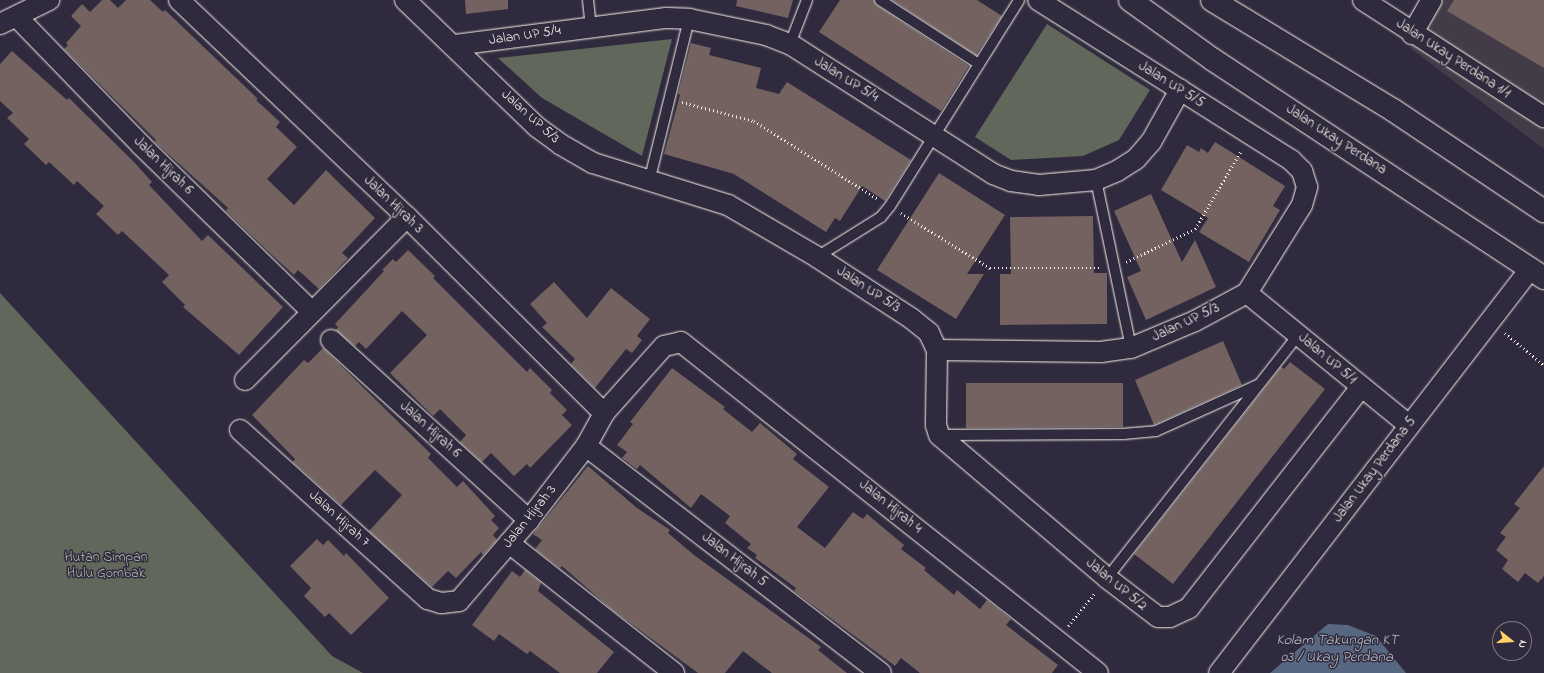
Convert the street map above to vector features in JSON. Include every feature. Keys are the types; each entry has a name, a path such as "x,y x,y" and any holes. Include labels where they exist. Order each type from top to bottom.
{"street":[{"path":"8,20 49,0"},
{"name":"Jalan Hijrah 3","path":"179,0 407,217 604,413"},
{"name":"Jalan UP 5/3","path":"405,0 455,45 537,127 560,144 593,163 649,182 710,197 728,205 817,257 912,319 929,334 937,350 1101,352 1131,348 1195,321 1247,293 1302,205 1307,187 1302,171"},
{"name":"Jalan UP 5/5","path":"1038,0 1291,160 1302,171"},
{"name":"Jalan Ukay Perdana","path":"1130,0 1212,59 1538,273"},
{"name":"Jalan Ukay Perdana 1/1","path":"1363,0 1412,34 1544,117"},
{"path":"1412,34 1432,0"},
{"path":"1217,1 1393,110 1544,211"},
{"name":"Jalan UP 5/4","path":"455,45 666,18 689,19 766,35 790,44 993,174 1011,181 1039,185 1096,180 1117,171 1136,159 1151,142 1180,90"},
{"name":"Jalan Hijrah 6","path":"8,20 140,145 312,312"},
{"path":"245,380 407,217"},
{"name":"Jalan Ukay Perdana 5","path":"1219,673 1409,425 1491,321 1538,273"},
{"name":"Jalan UP 5/1","path":"1247,293 1409,425"},
{"name":"Jalan Hijrah 6","path":"331,340 529,520"},
{"name":"Jalan Hijrah 3","path":"441,603 459,601 529,520 586,446 604,413 664,346 681,342"},
{"name":"Jalan Hijrah 4","path":"681,342 1098,673"},
{"path":"937,350 936,424 938,435"},
{"name":"Jalan UP 5/2","path":"938,435 1107,578 1158,617 1170,617 1189,608 1361,387"},
{"name":"Jalan Hijrah 7","path":"240,430 428,599 441,603"},
{"name":"Jalan Hijrah 5","path":"586,446 881,673"},
{"path":"509,543 674,673"}],"lane":[{"path":"588,0 591,27"},
{"path":"790,44 807,0"},
{"path":"880,0 979,64"},
{"path":"817,257 881,217 890,206 1019,0"},
{"path":"649,182 689,19"},
{"path":"1096,180 1131,348"},
{"path":"1107,578 1298,335"},
{"path":"938,435 1123,434 1156,431 1258,385"}],"path":[{"path":"669,98 754,121 990,268 1114,268 1195,229 1251,135"},
{"path":"1491,321 1544,365"},
{"path":"1057,640 1107,578"}],"shaded area":[{"path":"1438,0 1544,0 1544,149 1410,48"}],"green space":[{"path":"1047,24 1150,90 1119,140 1083,156 1011,160 975,137"},
{"path":"672,39 642,156 542,98 498,58"},
{"name":"Hutan Simpan Hulu Gombak","path":"0,293 332,656 363,673 0,673"}],"water":[{"name":"Kolam Takungan KT 03 / Ukay Perdana","path":"1328,624 1348,625 1376,636 1406,673 1270,673"}],"building":[{"path":"102,0 110,0 118,8 126,0 150,0 163,12 165,10 280,122 276,127 297,147 267,179 294,205 326,170 375,218 342,253 348,258 319,289 298,270 294,275 271,254 226,211 228,208 155,142 156,140 64,49 68,45 66,43 81,26 71,16 82,4 90,12"},
{"path":"465,0 508,0 508,9 466,14"},
{"path":"737,0 793,0 788,18 736,6"},
{"path":"840,0 874,0 876,5 969,66 941,111 819,32"},
{"path":"892,0 977,0 1002,16 976,55"},
{"path":"1454,0 1544,0 1544,68 1447,11"},
{"path":"691,43 711,48 709,55 761,68 756,88 779,94 787,82 911,160 885,201 862,186 840,221 835,218 826,232 734,174 664,154 680,95 678,94"},
{"path":"12,51 67,100 69,98 135,163 152,182 149,185 202,241 208,235 283,307 239,355 183,307 185,305 162,282 169,275 122,231 118,235 96,214 104,206 77,181 74,185 49,162 46,165 24,144 29,139 7,118 13,113 0,101 0,64"},
{"path":"1215,142 1285,186 1273,206 1280,210 1249,262 1199,232 1208,218 1161,190 1187,145 1199,152 1201,148 1208,153"},
{"path":"939,173 1005,215 967,274 984,274 956,319 877,270"},
{"path":"1151,194 1182,262 1195,240 1216,287 1146,320 1127,277 1141,271 1114,211"},
{"path":"1093,216 1094,273 1107,273 1107,324 1000,325 1000,274 1011,274 1010,217"},
{"path":"408,250 435,276 433,278 527,372 530,368 552,390 550,393 567,410 562,415 572,425 530,468 527,464 514,476 491,453 482,462 460,442 466,435 440,409 433,416 390,373 427,335 402,311 366,349 359,342 355,346 336,330 338,327 335,324 384,271 382,270 393,259 396,262"},
{"path":"554,282 587,318 611,288 650,319 637,336 642,340 632,353 626,349 595,388 571,364 575,359 542,327 547,323 530,304"},
{"path":"1223,341 1242,385 1154,425 1135,380"},
{"path":"323,348 431,454 428,458 457,487 463,481 495,516 491,520 499,528 493,535 497,540 483,555 481,552 456,578 448,571 432,587 369,531 402,495 375,470 341,505 293,462 295,459 252,415 304,360 308,363"},
{"path":"1290,362 1325,389 1173,584 1134,554 1281,367 1284,369"},
{"path":"672,368 725,407 723,409 752,432 760,423 797,454 793,459 829,487 797,527 825,548 853,512 863,519 867,514 904,545 901,549 926,568 924,570 954,595 957,590 980,609 987,600 1011,619 1006,625 1058,665 1052,673 920,673 901,658 895,666 794,591 796,588 755,558 757,555 747,548 751,544 725,523 730,516 701,494 691,508 640,465 637,469 622,458 627,452 617,445 633,424 630,422"},
{"path":"966,383 1123,383 1123,427 966,428"},
{"path":"588,466 637,508 670,530 668,533 694,555 821,647 818,650 847,673 772,673 743,651 725,673 698,673 610,608 562,566 560,568 535,549 542,540 533,534"},
{"path":"1544,466 1544,576 1538,583 1525,573 1518,582 1502,569 1508,560 1496,550 1506,537 1500,533 1520,508 1514,504"},
{"path":"317,539 323,545 328,540 344,556 346,553 389,598 351,635 329,613 325,617 304,596 311,588 290,566"},
{"path":"525,570 541,583 538,591 614,652 597,673 560,673 530,651 527,654 499,634 494,641 472,625 512,571 520,577"}]}
